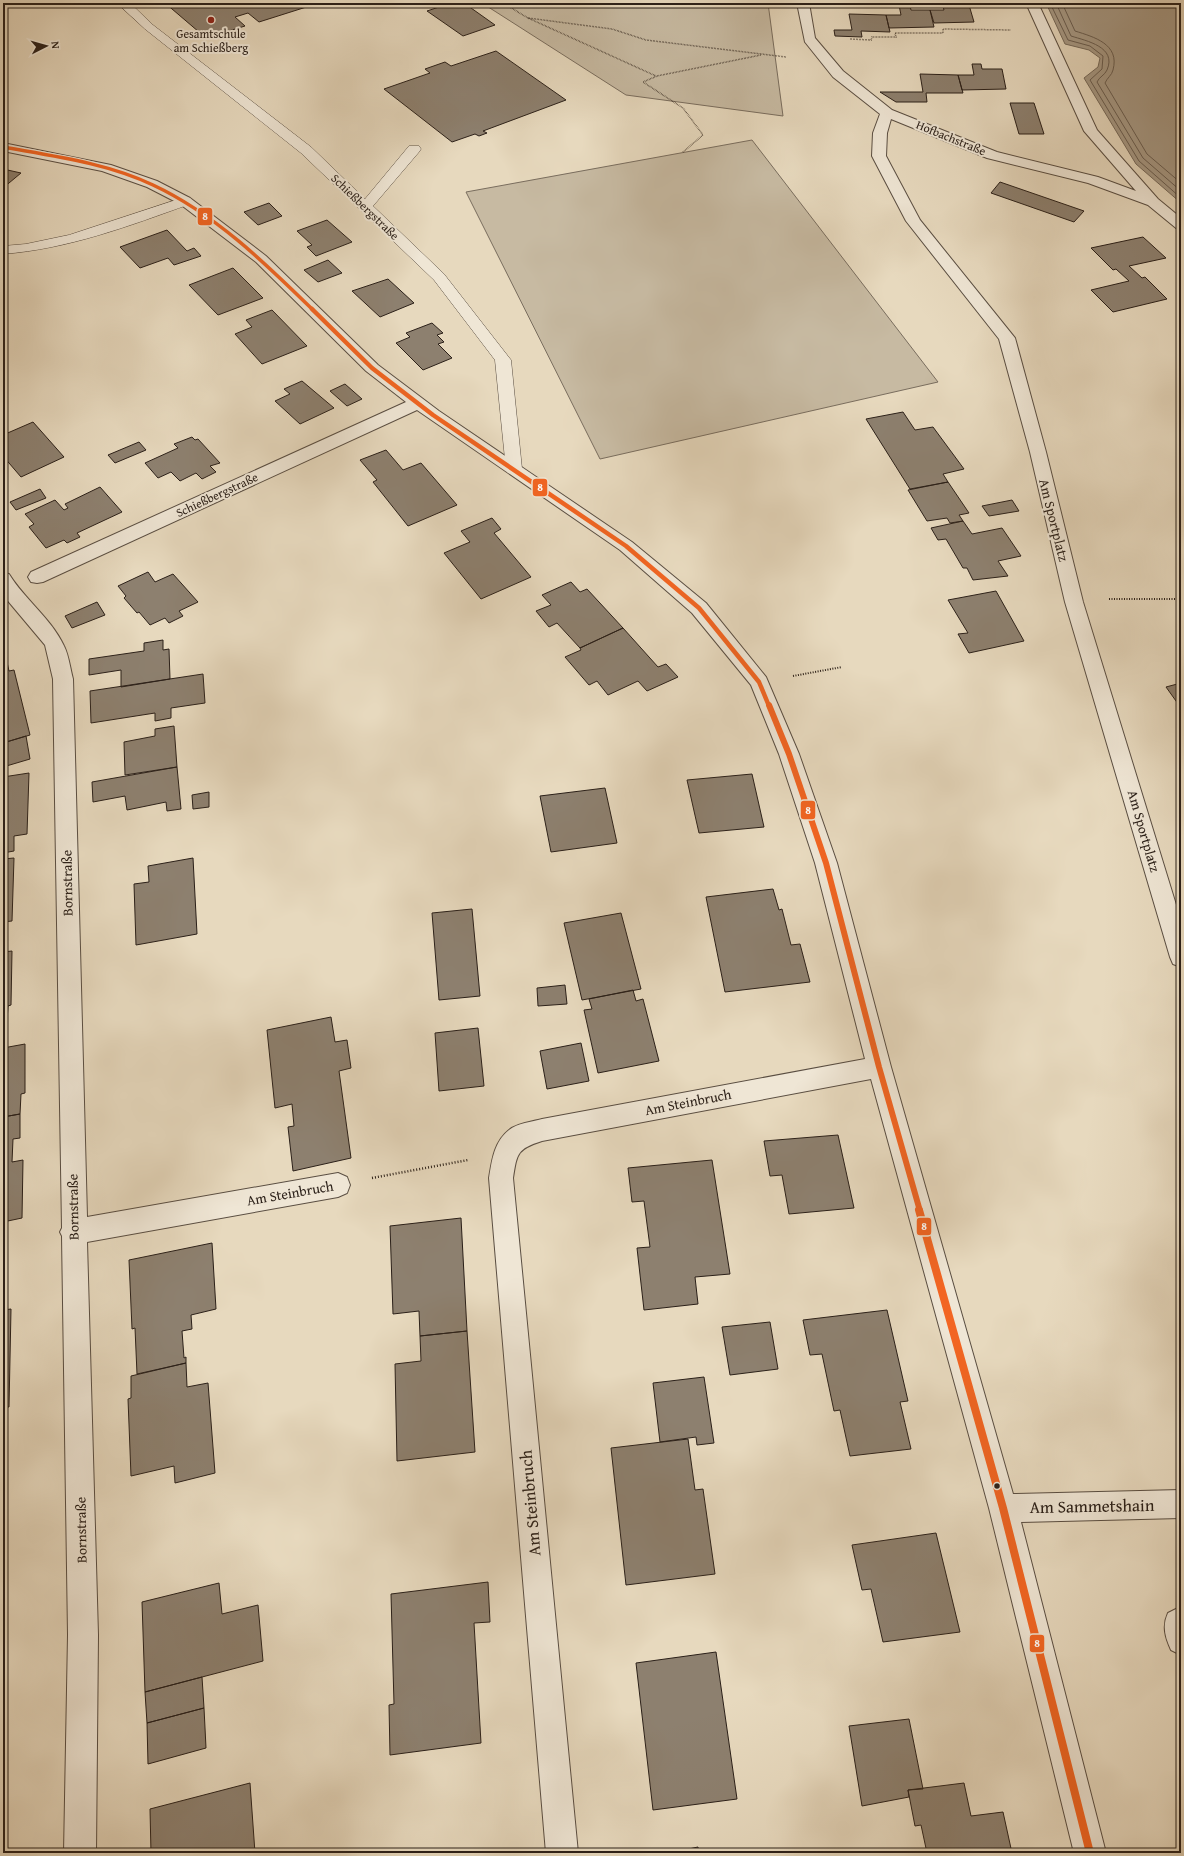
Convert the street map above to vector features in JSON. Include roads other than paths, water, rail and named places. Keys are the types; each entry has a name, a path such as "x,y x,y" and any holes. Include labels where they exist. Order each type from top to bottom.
{"street":[{"name":"Hofbachstraße","path":"803,3 809,39 838,74 887,113 992,155 1094,180 1153,202"},
{"name":"Hofbachstraße","path":"1032,3 1091,131 1114,160 1153,202 1181,226"},
{"name":"Am Sportplatz","path":"887,113 880,133 879,156 913,222 1007,338 1038,452 1074,602 1181,957"},
{"path":"3,146 106,168 152,184 185,201 261,259 372,368 418,403 626,546 699,608 759,682 789,754 826,863 879,1066 1003,1508 1090,1853"},
{"name":"Schießbergstraße","path":"37,577 418,403"},
{"name":"Bornstraße","path":"5,588 32,616 54,644 63,679 73,1232 83,1635 80,1853"},
{"name":"Am Steinbruch","path":"562,1853 501,1178 505,1153 518,1138 542,1130 879,1066"},
{"name":"Am Steinbruch","path":"73,1232 338,1185"},
{"name":"Am Sammetshain","path":"1003,1508 1181,1504"}],"lane":[{"name":"Schießbergstraße","path":"123,3 149,27 306,150 440,277 503,360 514,469"},
{"path":"365,207 414,149"},
{"path":"3,250 23,249 62,240 128,222 185,201"}],"water":[{"path":"1046,3 1152,3 1181,6 1181,203 1136,164 1084,78 1098,67 1100,58 1089,50 1065,44"}],"place":[{"name":"Gesamtschule am Schießberg","path":"211,20"}]}
